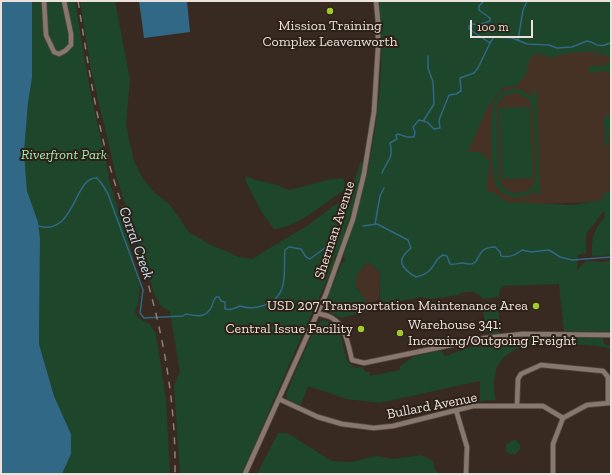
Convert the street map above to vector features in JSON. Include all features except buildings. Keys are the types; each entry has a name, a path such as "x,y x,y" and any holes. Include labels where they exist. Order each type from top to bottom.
{"street":[{"path":"44,1 46,35 54,52 59,54 71,45 71,34 64,1"},
{"name":"Sherman Avenue","path":"245,474 317,313 344,247 364,174 370,141 377,73 378,22 376,1"},
{"path":"317,313 331,317 339,323 346,336 352,360 364,364 485,338 522,334 611,335"},
{"path":"517,406 518,379 521,374 541,365 603,371 608,377 609,403 587,405 572,411 563,418 553,444 553,474"},
{"name":"Bullard Avenue","path":"279,399 318,417 342,424 374,428 400,424 473,406 547,407 563,418"},
{"path":"456,410 467,447 466,474"}],"shaded area":[{"path":"611,41 611,201 500,206 479,197 460,148 516,53"},
{"path":"368,262 380,272 379,301 366,303 355,284 357,274"}],"green space":[{"name":"Riverfront Park","path":"32,1 75,1 90,90 108,177 128,238 140,287 138,304 135,311 140,319 149,323 156,334 166,400 170,474 62,474 71,454 71,434 54,396 39,344 40,238 38,222 27,191 24,151 28,103 32,78"},
{"path":"80,1 115,1 130,79 126,126 134,161 142,177 152,190 170,205 189,232 209,244 239,257 253,259 307,226 340,202 344,203 361,161 364,164 354,205 338,255 336,255 334,259 336,260 242,474 180,474 174,386 180,372 170,312 160,305 155,296 117,179 91,70"},
{"path":"379,1 611,1 611,57 608,57 605,54 588,56 605,50 571,53 550,58 539,54 531,56 525,77 514,87 505,86 488,106 468,152 480,152 490,161 486,190 495,193 506,202 573,205 603,200 603,193 609,192 611,184 611,255 592,256 592,245 595,230 605,217 604,211 586,234 586,253 578,255 577,270 586,261 603,262 611,260 611,332 564,331 559,284 504,286 500,289 499,297 483,299 478,294 471,292 431,299 421,297 380,305 380,272 368,262 356,280 358,290 367,305 366,312 341,318 327,311 328,297 342,262 344,263 346,259 343,257 362,196 375,131 381,65"},
{"path":"608,62 611,62 611,75 607,71 589,73 589,66 605,66"},
{"path":"519,89 533,97 533,91 537,91 540,194 535,194 535,189 526,196 515,198 504,194 496,185 493,169 491,128 493,106 499,94 508,90","holes":["514,93 522,95 530,102 534,129 536,167 535,181 532,187 522,193 511,192 506,189 499,179 497,105 504,96"]},
{"path":"530,107 533,178 502,179 499,108"},
{"path":"604,116 611,116 608,145 605,145"},
{"path":"246,176 277,185 287,190 336,178 343,178 345,184 344,190 301,220 283,228 274,229 261,211 245,180"},
{"path":"499,304 499,334 489,334 486,330 483,309 488,305"},
{"path":"325,320 339,328 348,362 356,368 362,367 366,372 370,372 369,376 400,370 400,366 415,356 441,350 445,356 476,345 476,343 517,337 603,338 604,344 611,346 611,349 592,345 556,343 527,346 514,351 504,358 497,368 494,382 496,400 480,401 480,381 379,403 347,399 308,386 301,405 287,399 286,395 316,326"},
{"path":"278,433 287,433 332,461 351,462 376,456 393,459 422,455 433,461 435,470 440,474 257,474"},
{"path":"513,440 516,440 520,445 520,449 516,454 510,454 505,450 506,445"}],"water":[{"path":"1,1 32,1 32,78 28,103 24,152 27,191 38,222 40,238 39,344 54,396 71,434 71,454 62,474 1,474"},
{"path":"139,1 187,1 190,32 144,38"}],"waterway":[{"path":"382,173 391,156 390,143 397,139 396,135 398,134 407,137 414,137 415,132 413,127 419,120 427,122 434,129 440,128 439,120 449,95 456,94 461,91 460,78 474,73 478,68 490,43 469,29 469,26 490,21 490,18 479,10 479,6 484,1"},
{"path":"518,40 523,10 527,1"},
{"path":"490,43 494,37 512,38 527,44 549,45 557,48 572,47 587,41 599,46 610,43"},
{"path":"424,120 434,104 433,82 428,68 428,56"},
{"name":"Corral Creek","path":"38,226 50,227 60,223 67,215 83,186 89,180 97,178 108,194 143,290 140,313 144,318 183,316 186,314 197,316 204,315 210,310 216,297 219,297 221,301 225,302 225,309 227,310 240,306 253,308 265,305 273,301 282,289 284,282 285,250 289,247 301,249 306,257 310,259 333,242"},
{"path":"375,224 380,196 384,188"},
{"name":"Corral Creek","path":"363,226 377,224 408,240 411,248 403,256 402,265 416,277 423,275 431,269 439,257 443,255 447,256 450,264 473,264 484,250 495,247 500,252 501,256 504,257 512,256 522,250 531,252 549,250 560,257 572,260 611,257"}],"railway":[{"path":"78,1 92,85 105,147 110,167 147,280 164,351 174,425 175,474"}],"place":[{"name":"Mission Training Complex Leavenworth","path":"330,11"},
{"name":"USD 207 Transportation Maintenance Area","path":"536,306"},
{"name":"Central Issue Facility","path":"361,329"},
{"name":"Warehouse 341: Incoming/Outgoing Freight","path":"400,333"}]}
